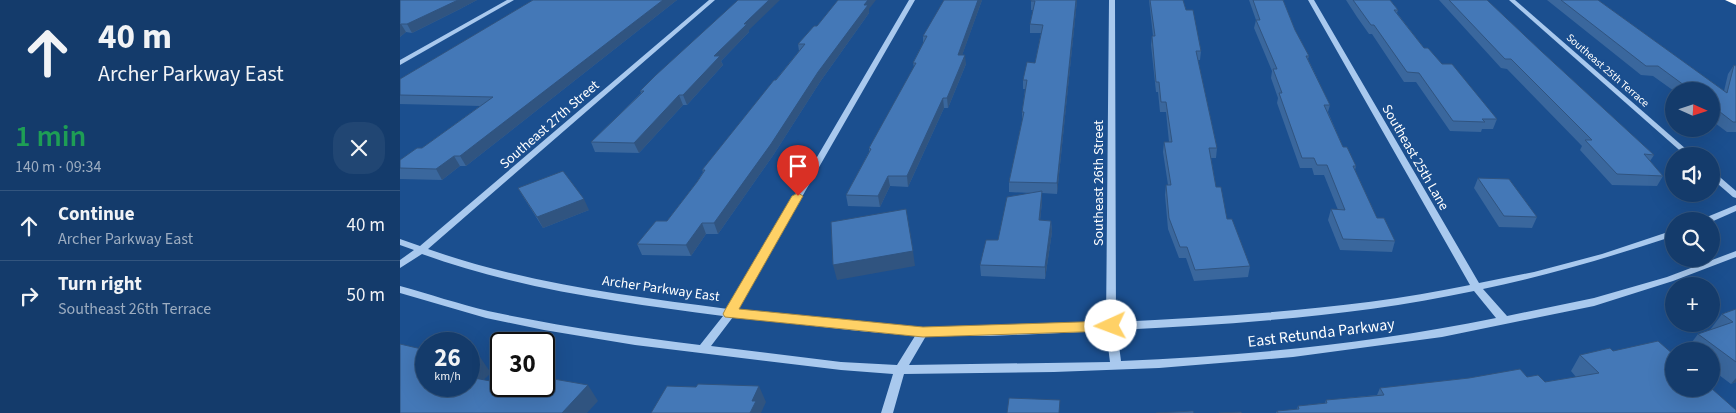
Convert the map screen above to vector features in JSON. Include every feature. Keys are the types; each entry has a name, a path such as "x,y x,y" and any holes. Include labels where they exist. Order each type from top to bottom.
{"highway":[{"path":"1730,0 1736,2"}],"street":[{"path":"400,63 511,0"},
{"name":"Southeast 27th Street","path":"400,264 421,250 712,0"},
{"path":"703,349 730,314 912,0"},
{"name":"Southeast 26th Street","path":"1112,0 1111,326 1116,366"},
{"name":"Southeast 25th Lane","path":"1311,0 1476,287 1505,322"},
{"name":"Southeast 25th Terrace","path":"1512,0 1680,147"},
{"path":"1720,182 1736,195"},
{"path":"1720,215 1736,208"},
{"name":"East Retunda Parkway","path":"923,332 1233,321 1316,312 1476,287 1556,270 1625,251 1665,236"},
{"name":"Archer Parkway East","path":"400,242 421,250 540,283 603,295 730,314 923,332"},
{"name":"East Retunda Parkway","path":"900,370 1116,366 1293,354 1442,333 1505,322 1594,302 1670,279 1736,254"},
{"path":"400,289 486,314 634,341 841,366 900,370"},
{"path":"887,413 900,370 923,332"}],"building":[{"path":"400,0 458,0 407,24 400,25"},
{"path":"533,0 663,0 460,156 454,156 436,169 400,168 400,160 417,148 422,148 493,97 400,95 400,79"},
{"path":"738,0 769,0 714,56 720,56 683,95 679,95 634,143 591,142 644,91 640,91 656,75"},
{"path":"838,0 868,0 864,5 868,5 818,72 771,144 714,223 702,223 686,245 637,244 656,221 667,221 705,170 702,170 805,44 798,44 814,26 817,26"},
{"path":"944,0 978,0 958,55 965,55 947,98 943,98 907,176 888,176 878,196 846,195 871,149 869,148 916,63 913,63 927,36 923,36"},
{"path":"1031,0 1076,0 1057,183 1009,182 1024,112 1022,112 1027,80 1023,80 1027,62 1035,63 1043,25 1030,24 1035,1"},
{"path":"1150,0 1183,0 1186,10 1193,10 1201,51 1196,51 1217,148 1209,148 1216,187 1221,187 1227,219 1232,219 1250,266 1195,270 1187,247 1180,247 1169,218 1166,185 1171,185 1164,142 1172,142 1166,102 1161,102 1159,82 1156,82 1152,36 1155,36"},
{"path":"1253,0 1283,0 1295,30 1309,56 1306,56 1330,105 1324,105 1343,147 1347,147 1356,166 1353,166 1377,218 1384,218 1395,241 1343,239 1331,209 1345,210 1327,165 1317,165 1314,158 1302,158 1279,93 1282,93 1273,69 1277,69 1256,20 1260,20"},
{"path":"1353,0 1390,0 1398,10 1394,10 1424,48 1428,48 1442,64 1452,64 1497,119 1482,119 1485,122 1453,121 1419,73 1407,72 1374,25 1371,25"},
{"path":"1449,0 1487,0 1654,155 1644,154 1663,176 1617,174 1585,140 1592,140 1511,59 1505,59"},
{"path":"1561,0 1598,0 1712,82 1680,82 1658,66 1646,66"},
{"path":"1734,65 1736,66 1736,122 1733,122 1720,112 1720,88 1727,93"},
{"path":"563,171 584,199 537,217 518,188"},
{"path":"1478,178 1509,179 1537,217 1504,216"},
{"path":"1042,191 1039,220 1051,221 1045,267 980,265 986,240 998,240 1007,197"},
{"path":"906,209 913,251 833,265 831,222"},
{"path":"1736,309 1736,362 1720,350 1720,342 1709,342 1698,334 1720,332 1720,326 1733,322 1722,314"},
{"path":"1658,341 1665,347 1665,397 1720,396 1736,410 1736,413 1278,413 1277,411 1299,409 1298,406 1327,403 1326,400 1384,395 1380,388 1469,378 1520,369 1527,377 1538,375 1545,382 1599,373 1580,355 1610,348 1613,351"},
{"path":"400,344 415,347 415,397 480,397 480,379 490,381 490,397 555,397 555,379 588,385 562,413 400,413"},
{"path":"698,384 759,386 752,401 756,401 750,413 651,413 667,386 696,387"},
{"path":"1009,398 1060,400 1059,413 1007,413"},
{"path":"1193,411 1194,413 1156,413"}],"route":[{"path":"798,196 730,314 923,332 977,332 1111,326"}]}
